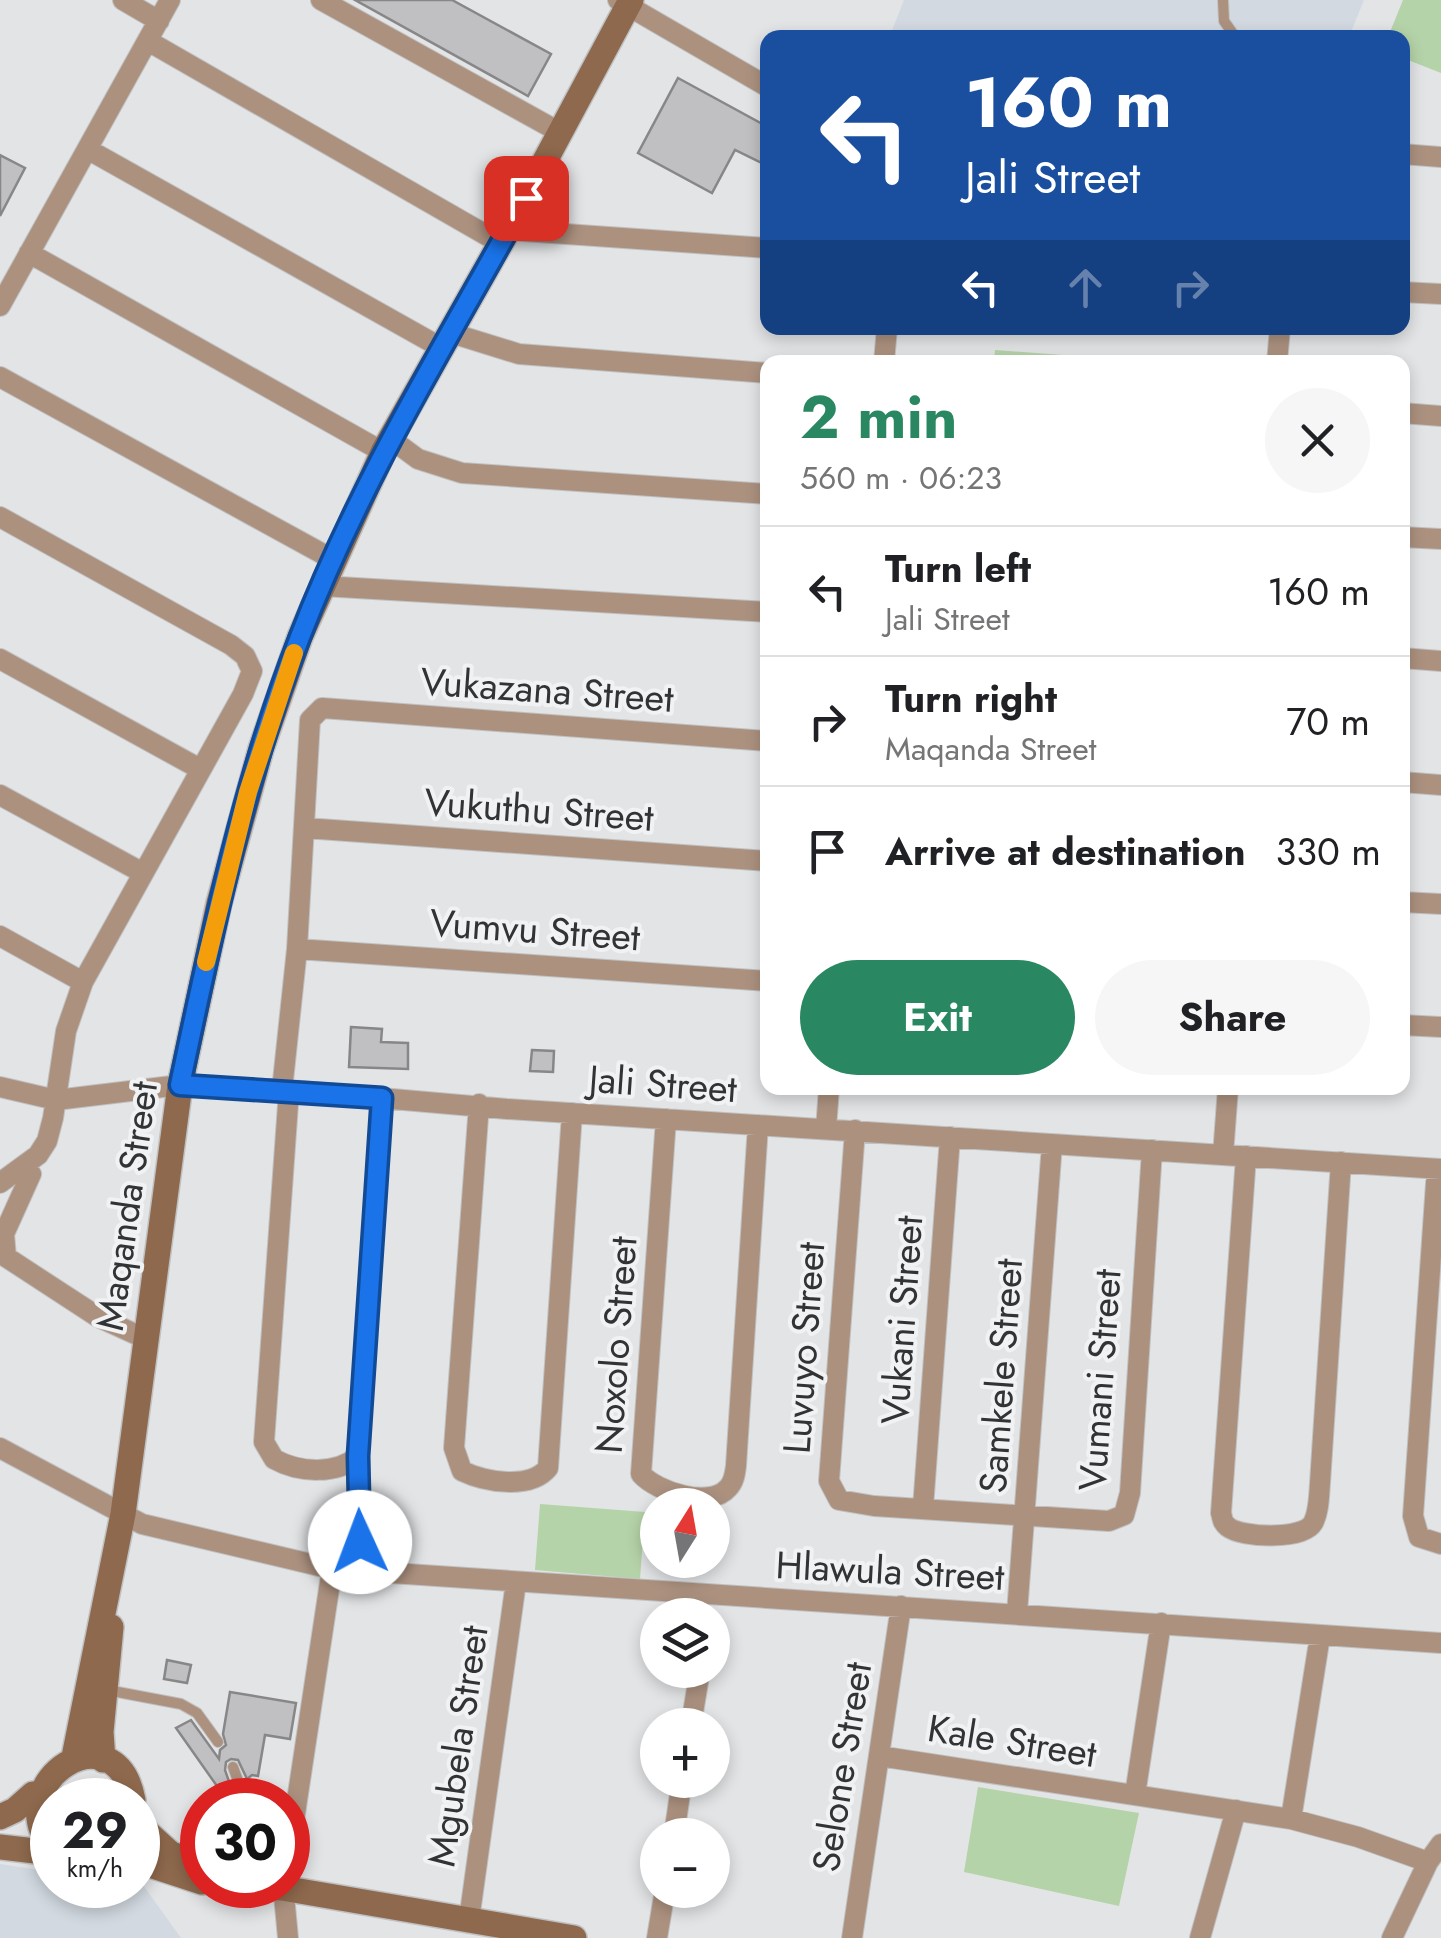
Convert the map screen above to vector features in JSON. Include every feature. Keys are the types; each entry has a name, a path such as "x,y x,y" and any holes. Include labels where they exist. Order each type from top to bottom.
{"street":[{"path":"123,0 159,21"},
{"path":"0,306 170,0"},
{"path":"321,0 561,134"},
{"path":"626,2 760,82"},
{"name":"Maqanda Street","path":"74,1757 97,1689 180,1085 219,903 248,792 300,636 332,559 444,339 561,134 626,2"},
{"path":"148,41 504,236 760,248"},
{"path":"89,150 444,339 519,354 760,372"},
{"path":"1410,155 1441,157"},
{"path":"29,254 387,446 462,473 760,493"},
{"path":"1410,292 1441,294"},
{"path":"0,377 332,559"},
{"path":"1410,414 1441,416"},
{"path":"0,517 232,645 250,664 250,679 82,982 66,1031 56,1100 42,1150 0,1183"},
{"path":"1410,538 1441,540"},
{"path":"322,586 760,612"},
{"path":"0,659 200,769"},
{"path":"1410,659 1441,661"},
{"name":"Vukazana Street","path":"305,828 310,720 322,708 760,740"},
{"path":"1410,782 1441,784"},
{"path":"0,795 143,873"},
{"path":"305,828 264,1442 274,1459 312,1469 343,1468 358,1456"},
{"name":"Vukuthu Street","path":"305,828 760,860"},
{"path":"1410,902 1441,904"},
{"path":"0,936 82,982"},
{"name":"Vumvu Street","path":"297,950 760,980"},
{"path":"1410,1026 1441,1028"},
{"name":"Jali Street","path":"1,1090 56,1100 180,1085 286,1090 572,1113 1439,1169"},
{"path":"826,1130 828,1095"},
{"path":"1223,1155 1227,1095"},
{"path":"362,1572 358,1456 382,1098"},
{"path":"479,1104 454,1448 462,1472 486,1478 532,1480 548,1468 572,1113"},
{"name":"Noxolo Street","path":"666,1119 642,1474 658,1489 692,1496 724,1492 736,1466 758,1125"},
{"name":"Luvuyo Street","path":"855,1130 829,1481 834,1496 846,1503 1026,1515"},
{"name":"Vukani Street","path":"923,1508 950,1138"},
{"name":"Samkele Street","path":"1017,1614 1052,1144"},
{"name":"Vumani Street","path":"1026,1515 1109,1521 1120,1518 1127,1508 1152,1150"},
{"path":"1246,1156 1222,1513 1230,1528 1255,1534 1305,1532 1315,1520 1341,1162"},
{"path":"25,1166 31,1174 4,1234 3,1263 146,1339"},
{"path":"1439,1169 1412,1516 1419,1537 1441,1544"},
{"name":"Hlawula Street","path":"0,1448 142,1524 332,1569 516,1582 651,1598"},
{"path":"300,1778 332,1569"},
{"name":"Mgubela Street","path":"469,1920 516,1582"},
{"name":"Hlawula Street","path":"730,1605 901,1606 1441,1642"},
{"name":"Selone Street","path":"852,1938 901,1606"},
{"name":"Kale Street","path":"1134,1795 1160,1624"},
{"path":"1291,1820 1320,1636"},
{"name":"Maqanda Street","path":"97,1689 102,1760"},
{"name":"Kale Street","path":"879,1756 1291,1820 1358,1837 1428,1862"},
{"path":"43,1778 48,1770 74,1757 102,1760 125,1778"},
{"path":"0,1817 30,1797"},
{"path":"1200,1938 1236,1810"},
{"path":"1392,1938 1428,1862 1441,1844"},
{"path":"0,1846 30,1848"},
{"path":"310,1892 572,1938"},
{"path":"283,1908 288,1938"},
{"path":"657,1938 662,1908"}],"lane":[{"path":"1223,0 1224,22 1230,30"},
{"path":"97,1689 182,1704 197,1713 218,1742"},
{"path":"233,1767 237,1778"}],"shaded area":[{"path":"904,0 1364,0 1352,30 892,30"},
{"path":"0,1864 30,1869 30,1908 159,1908 181,1938 0,1938"}],"green space":[{"path":"1403,0 1441,0 1441,73 1410,61 1410,30 1391,30"},
{"path":"995,350 1062,355 995,355"},
{"path":"540,1504 640,1512 640,1579 535,1570"},
{"path":"978,1787 1139,1813 1119,1906 964,1872"}],"building":[{"path":"355,0 452,0 551,54 528,96"},
{"path":"678,78 760,123 760,162 735,150 712,193 638,153"},
{"path":"0,155 25,168 0,216"},
{"path":"351,1027 382,1029 381,1042 408,1043 408,1069 349,1067"},
{"path":"532,1050 554,1051 553,1072 530,1071"},
{"path":"167,1660 191,1665 187,1683 164,1679"},
{"path":"230,1692 296,1703 290,1739 265,1735 258,1776 247,1778 238,1760 231,1759 226,1762 228,1778 211,1778 176,1728 191,1720 219,1759 220,1750 226,1745 223,1734"}],"slow traffic":[{"path":"206,962 248,792 294,653"}],"route":[{"path":"360,1542 358,1456 382,1098 180,1085 219,903 248,792 300,636 383,452 526,198"}]}
